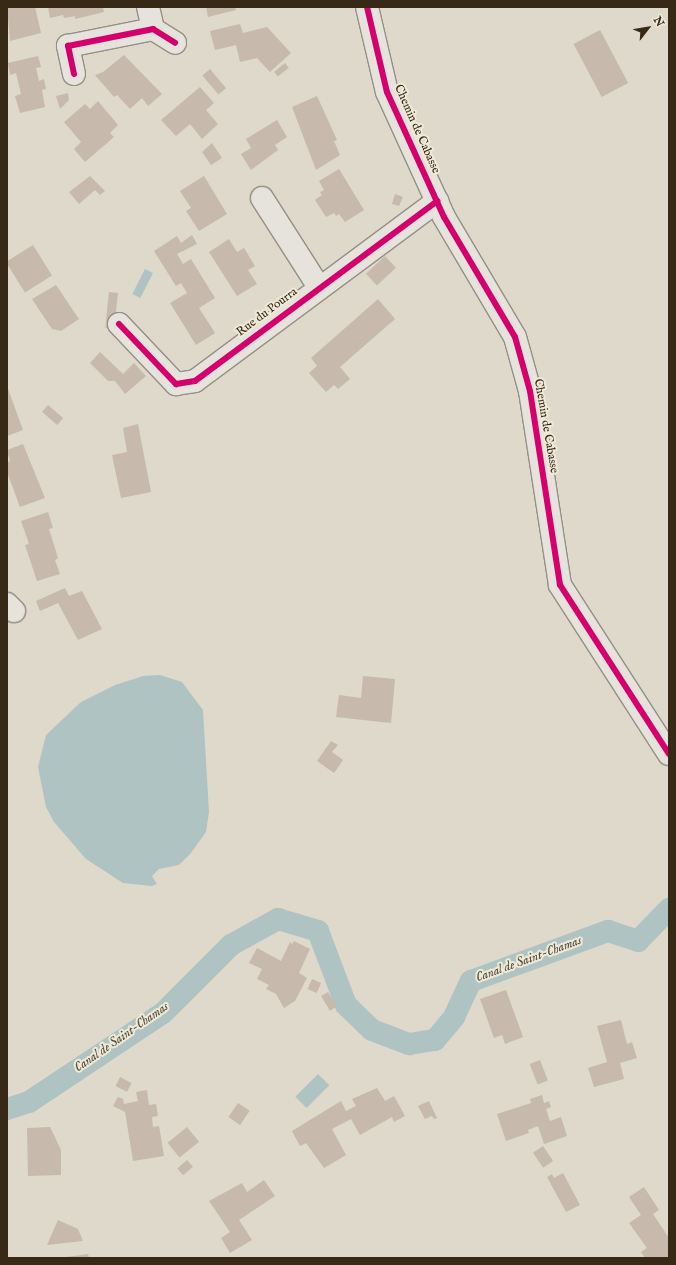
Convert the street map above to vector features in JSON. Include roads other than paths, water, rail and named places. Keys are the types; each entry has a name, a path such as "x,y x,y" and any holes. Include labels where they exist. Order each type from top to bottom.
{"street":[{"path":"148,7 153,29 174,44"},
{"name":"Chemin de Cabasse","path":"367,7 387,92 437,201 515,337 530,391 560,585 669,754"},
{"path":"74,74 68,46 153,29"},
{"path":"262,198 319,287"},
{"name":"Rue du Pourra","path":"119,324 176,384 194,381 437,201"}],"waterway":[{"name":"Canal de Saint-Chamas","path":"7,1109 29,1102 163,1013 231,945 278,919 318,931 346,1005 372,1030 409,1044 435,1040 454,1017 471,981 608,931 638,941 669,909"}]}
